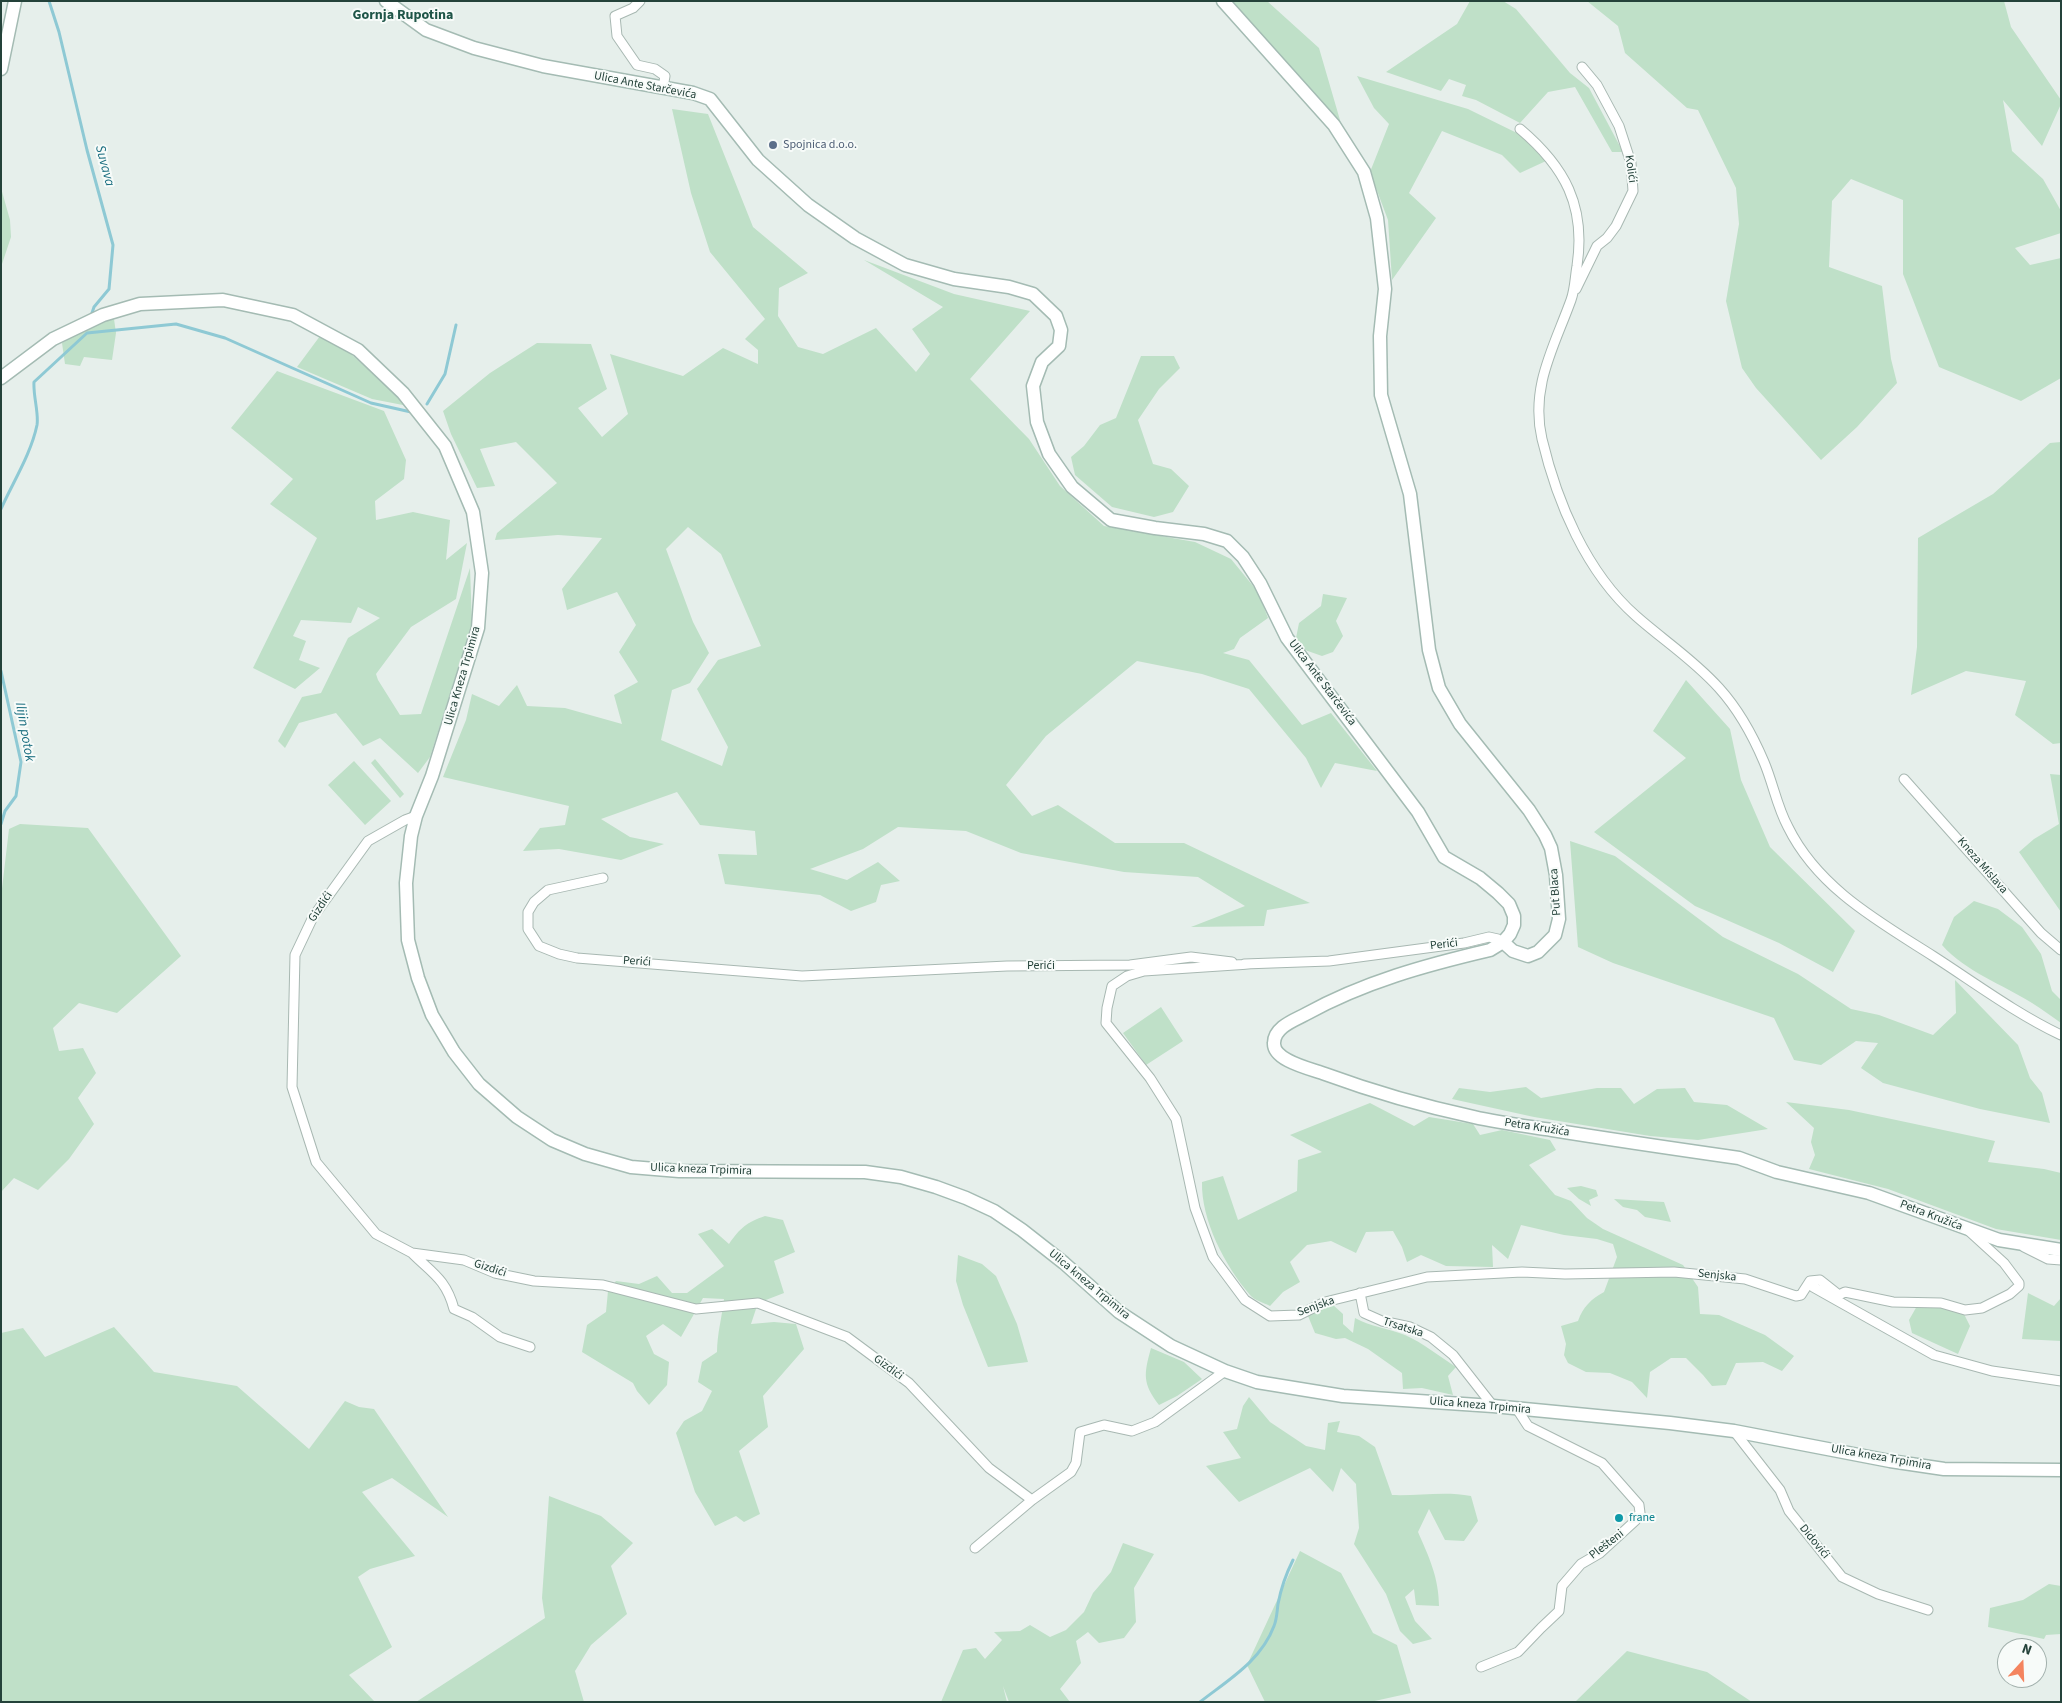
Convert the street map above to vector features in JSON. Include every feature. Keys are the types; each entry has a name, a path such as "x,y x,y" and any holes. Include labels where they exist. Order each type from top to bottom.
{"street":[{"path":"1,69 15,1"},
{"name":"Ulica Ante Starčevića","path":"386,1 426,30 474,48 543,66 663,88 710,99 758,160 808,205 855,238 905,265 954,280 1009,287 1033,294 1056,316 1061,330 1059,346 1042,362 1033,386 1038,422 1049,454 1072,487 1111,520 1211,536 1227,541 1243,557 1260,582 1287,638 1418,812 1444,857 1480,878 1509,904 1514,916 1514,925 1510,934 1503,942"},
{"path":"640,1 633,8 615,16 617,36 637,65 655,69 665,76 663,88"},
{"name":"Put Blaca","path":"1223,1 1334,124 1364,172 1377,218 1385,289 1380,336 1381,395 1410,494 1429,650 1436,678 1439,688 1460,724 1532,815 1546,835 1552,848 1559,918 1555,935 1538,952 1528,956 1512,951 1503,942"},
{"name":"Kolići","path":"1572,296 1597,246 1608,238 1616,226 1633,191 1632,163 1619,126 1597,84 1582,67"},
{"path":"1520,129 1540,146 1560,170 1575,204 1580,247 1572,296 1544,370 1539,402 1541,434 1552,475 1571,523 1597,572 1634,614 1681,652 1719,688 1744,723 1764,762 1787,827 1815,870 1847,899 1892,931 2031,1020 2061,1035"},
{"name":"Ulica Kneza Trpimira","path":"1,378 53,339 103,315 140,304 223,300 293,315 358,350 403,393 445,446 473,512 482,573 477,632 451,718 416,816 411,836 406,883"},
{"name":"Kneza Mislava","path":"1904,779 2041,933 2061,950"},
{"name":"Gizdići","path":"416,816 405,820 368,841 313,917 295,955 291,1062 292,1087 316,1162 376,1234 412,1253 464,1260 495,1273 534,1280 603,1285 696,1309 758,1303 848,1337 909,1384 989,1468 1032,1500"},
{"name":"Perići","path":"603,878 548,890 534,902 528,912 528,929 538,946 577,958 802,976 1007,966 1130,966 1191,957 1250,964 1329,961 1489,938 1498,939 1503,942"},
{"name":"Ulica kneza Trpimira","path":"406,883 408,940 418,978 432,1015 454,1052 479,1084 517,1117 552,1140 585,1154 631,1166 679,1171 865,1172 901,1177 936,1187 994,1211 1064,1262 1119,1312 1171,1346 1225,1371 1257,1382 1343,1396 1632,1418 1734,1432 1944,1469 2061,1470"},
{"name":"Petra Kružića","path":"1503,942 1490,950 1396,975 1331,1000 1284,1026 1276,1033 1274,1043 1277,1053 1289,1061 1407,1101 1476,1118 1738,1158 1777,1172 1869,1193 1999,1240 2061,1250"},
{"name":"Senjska","path":"1250,964 1144,971 1127,976 1112,986 1106,1023 1150,1078 1176,1119 1195,1208 1213,1257 1245,1300 1270,1316 1299,1315 1325,1302 1427,1277 1522,1272 1564,1274 1674,1272 1746,1279 1796,1296 1801,1295 1810,1281 1820,1280 1837,1297"},
{"path":"1837,1297 1845,1292 1892,1302 1941,1303 1965,1310 1982,1308 2010,1294 2019,1286 2018,1278 1968,1230"},
{"path":"2014,1242 2048,1259 2061,1260"},
{"path":"412,1253 441,1280 451,1296 454,1309 472,1317 500,1337 530,1347"},
{"path":"1813,1287 1837,1297 1934,1355 1992,1371 2061,1381"},
{"name":"Trsatska","path":"1360,1292 1364,1313 1382,1321 1410,1327 1431,1337 1453,1355 1493,1406"},
{"path":"975,1548 1032,1500 1071,1472 1076,1463 1080,1432 1104,1425 1132,1431 1156,1422 1225,1371"},
{"name":"Plešteni","path":"1480,1667 1518,1652 1559,1611 1562,1586 1581,1564 1600,1553 1635,1522 1640,1513 1639,1505 1602,1463 1528,1426 1516,1409"},
{"name":"Didovići","path":"1734,1432 1780,1490 1789,1511 1842,1577 1878,1594 1928,1610"}],"green space":[{"path":"1228,1 1267,1 1319,48 1342,127"},
{"path":"1470,1 1503,1 1516,9 1570,73 1589,88 1623,152 1612,152 1575,87 1548,92 1520,123 1476,100 1462,96 1466,85 1449,79 1441,91 1386,72 1457,24"},
{"path":"1587,1 2004,1 2011,27 2061,100 2061,104 2042,146 2003,100 2012,151 2043,179 2061,211 2061,233 2015,248 2030,265 2061,258 2061,378 2021,401 1939,367 1903,274 1903,200 1851,179 1832,201 1829,267 1882,286 1891,359 1897,383 1857,427 1821,460 1756,388 1742,368 1726,301 1739,224 1736,188 1698,110 1687,108 1625,53 1618,26"},
{"path":"1357,76 1468,109 1519,134 1546,161 1520,173 1502,155 1442,131 1409,193 1436,218 1392,280 1388,220 1370,172 1389,124 1374,108"},
{"path":"672,109 708,114 753,227 808,273 779,288 778,316 798,347 823,354 876,328 916,372 930,354 912,329 943,307 864,260 954,294 1030,311 970,379 1029,439 1060,486 1104,526 1195,542 1231,559 1258,592 1268,618 1240,638 1234,649 1223,653 1249,660 1302,725 1331,713 1377,771 1335,763 1321,788 1306,758 1249,689 1202,674 1137,661 1046,736 1006,785 1032,816 1058,805 1115,843 1184,843 1310,903 1267,910 1264,926 1191,927 1245,906 1198,877 1124,872 1021,853 966,831 898,827 863,849 810,869 847,880 878,862 900,881 881,885 876,902 851,911 820,895 725,884 718,854 757,855 755,831 700,825 677,792 601,819 630,837 664,844 621,860 559,849 523,851 540,828 565,825 569,806 443,777 466,720 472,694 499,706 517,685 527,706 565,708 622,724 614,695 638,682 619,652 636,625 617,592 567,610 562,589 602,538 558,535 495,540 497,533 557,483 516,442 480,449 495,486 477,488 451,434 443,411 490,373 537,343 591,344 607,389 578,408 602,437 628,414 610,354 683,376 723,348 758,364 758,350 745,339 765,319 710,252 691,193","holes":["688,527 721,554 761,646 718,660 697,689 728,747 722,766 661,740 672,690 690,683 709,653 693,622 666,549"]},
{"path":"1,188 10,220 11,237 1,267"},
{"path":"114,319 116,333 112,360 84,357 80,366 65,364 62,343 87,327"},
{"path":"320,336 351,354 408,406 372,399 297,367"},
{"path":"1141,356 1174,356 1180,368 1159,389 1138,420 1153,464 1171,469 1189,486 1173,512 1154,517 1112,507 1075,475 1071,457 1084,446 1100,425 1116,418"},
{"path":"277,371 384,411 406,460 404,479 375,501 376,520 413,512 450,520 446,560 467,543 456,599 411,627 376,674 400,715 421,714 470,568 472,624 430,757 418,773 380,738 363,746 336,713 299,723 285,748 278,741 302,697 321,693 348,638 380,618 358,607 351,623 301,620 293,636 306,641 299,660 320,668 295,689 253,668 317,538 270,504 293,479 231,428"},
{"path":"2061,442 2061,743 2053,744 2015,715 2026,681 1966,671 1911,695 1917,647 1918,538 1993,494 2050,443"},
{"path":"1323,594 1347,598 1336,621 1343,636 1333,652 1322,656 1305,650 1296,638 1299,623 1321,606"},
{"path":"1686,680 1730,729 1741,780 1770,847 1855,931 1833,972 1779,943 1695,906 1594,832 1686,758 1653,731"},
{"path":"375,759 404,794 400,798 371,763"},
{"path":"354,761 391,801 365,825 328,785"},
{"path":"2050,774 2061,775 2061,912 2019,852 2034,839 2059,824"},
{"path":"20,824 88,828 181,956 117,1013 79,1003 53,1028 59,1051 83,1048 96,1073 78,1098 94,1124 69,1159 38,1190 14,1178 1,1192 1,897 9,829"},
{"path":"1570,841 1615,856 1723,937 1798,974 1851,1009 1879,1015 1933,1035 1956,1013 1955,980 2018,1045 2030,1078 2042,1093 2050,1123 1980,1109 1883,1083 1861,1068 1878,1043 1856,1041 1821,1065 1794,1060 1774,1018 1613,963 1578,947"},
{"path":"1974,901 1998,909 2022,927 2041,954 2052,991 2061,1000 2061,1023 2021,996 1962,963 1942,945 1954,917"},
{"path":"1161,1007 1183,1041 1146,1065 1123,1033"},
{"path":"1526,1087 1541,1098 1597,1088 1621,1088 1634,1104 1657,1089 1685,1088 1694,1102 1727,1105 1768,1129 1698,1140 1650,1136 1534,1117 1452,1099 1459,1088 1490,1092"},
{"path":"1786,1102 1849,1110 1995,1141 1988,1162 2061,1173 2061,1240 1996,1229 1888,1189 1809,1169 1815,1155 1811,1142 1814,1128"},
{"path":"1370,1103 1414,1126 1429,1117 1473,1124 1480,1135 1502,1130 1550,1140 1556,1150 1529,1165 1555,1195 1571,1201 1587,1218 1603,1229 1683,1265 1698,1287 1700,1314 1719,1315 1765,1335 1794,1356 1782,1371 1763,1362 1736,1363 1726,1385 1712,1386 1686,1358 1671,1358 1650,1372 1647,1398 1632,1382 1610,1373 1586,1372 1568,1363 1564,1355 1566,1344 1561,1326 1578,1321 1588,1304 1604,1292 1617,1257 1613,1244 1597,1239 1564,1235 1521,1225 1508,1259 1492,1245 1493,1267 1446,1266 1421,1255 1407,1262 1402,1247 1393,1231 1366,1232 1356,1253 1331,1241 1307,1245 1290,1262 1300,1282 1283,1292 1270,1306 1254,1298 1232,1270 1216,1242 1206,1212 1202,1182 1223,1176 1238,1220 1297,1191 1298,1160 1322,1152 1290,1135"},
{"path":"1581,1186 1596,1190 1598,1196 1589,1200 1591,1206 1579,1199 1567,1188"},
{"path":"1614,1199 1664,1202 1671,1222 1645,1217 1637,1210 1623,1207"},
{"path":"765,1216 783,1220 795,1252 774,1261 784,1293 758,1303 751,1324 774,1322 796,1324 804,1349 763,1396 768,1427 739,1451 760,1514 744,1522 736,1516 715,1526 695,1492 676,1433 684,1421 702,1411 712,1391 698,1382 702,1362 717,1352 724,1299 703,1298 681,1337 663,1324 646,1336 654,1354 669,1362 667,1385 649,1405 633,1383 582,1352 587,1325 606,1312 608,1291 616,1281 639,1284 657,1276 672,1293 687,1293 724,1266 698,1234 712,1229 729,1244 744,1226"},
{"path":"958,1255 982,1264 996,1276 1017,1324 1028,1362 988,1367 963,1305 956,1281"},
{"path":"2028,1293 2054,1306 2061,1298 2061,1341 2022,1339"},
{"path":"1332,1304 1343,1314 1343,1324 1353,1333 1355,1318 1412,1338 1456,1367 1448,1376 1453,1395 1422,1388 1403,1389 1402,1373 1368,1349 1345,1338 1336,1339 1315,1333 1308,1316"},
{"path":"1932,1305 1963,1312 1970,1326 1958,1354 1912,1333 1909,1320 1917,1306"},
{"path":"114,1327 154,1372 237,1386 309,1449 345,1401 359,1407 374,1409 448,1517 392,1478 362,1492 415,1556 370,1569 358,1577 392,1647 349,1675 375,1702 1,1702 1,1333 23,1328 45,1357"},
{"path":"1151,1348 1184,1362 1202,1379 1177,1396 1159,1405 1153,1397 1146,1378"},
{"path":"1249,1397 1270,1422 1306,1446 1325,1450 1328,1423 1340,1421 1337,1432 1359,1436 1375,1447 1392,1495 1442,1494 1471,1496 1478,1521 1464,1541 1445,1540 1429,1509 1418,1532 1435,1577 1439,1606 1416,1605 1414,1589 1405,1597 1415,1621 1432,1639 1413,1644 1400,1631 1386,1594 1354,1544 1359,1528 1356,1484 1341,1468 1333,1492 1310,1468 1239,1502 1206,1466 1241,1458 1223,1432 1237,1429 1243,1406"},
{"path":"549,1496 601,1516 633,1543 611,1566 627,1614 591,1645 575,1671 584,1702 416,1702 545,1618 542,1598"},
{"path":"1123,1543 1154,1554 1134,1588 1136,1622 1124,1638 1099,1643 1088,1632 1076,1641 1081,1663 1060,1689 1070,1702 1009,1702 1003,1686 1007,1702 941,1702 963,1650 976,1648 985,1659 1002,1640 994,1632 1020,1631 1030,1625 1050,1637 1066,1630 1084,1612 1093,1593 1111,1572"},
{"path":"1300,1551 1341,1573 1373,1633 1397,1645 1411,1693 1370,1702 1265,1702 1247,1665"},
{"path":"2049,1584 2061,1586 2061,1634 2046,1635 2044,1638 2039,1638 1988,1627 1990,1608 2023,1600"},
{"path":"1627,1651 1707,1672 1752,1702 1575,1702"}],"waterway":[{"name":"Suvava","path":"49,1 59,32 87,150 113,245 109,289 94,307 91,316"},
{"path":"87,333 176,324 225,338 371,403 411,412"},
{"path":"427,404 445,374 456,325"},
{"name":"Ilijin potok","path":"1,509 26,457 37,425 34,382 87,333"},
{"name":"Ilijin potok","path":"1,671 21,762 16,796 5,811 1,824"},
{"path":"1200,1702 1243,1669 1261,1650 1276,1621 1282,1587 1293,1560"}],"place":[{"name":"Spojnica d.o.o.","path":"773,145"},
{"name":"frane","path":"1619,1518"}],"district":[{"name":"Gornja Rupotina","path":"403,16"}]}
